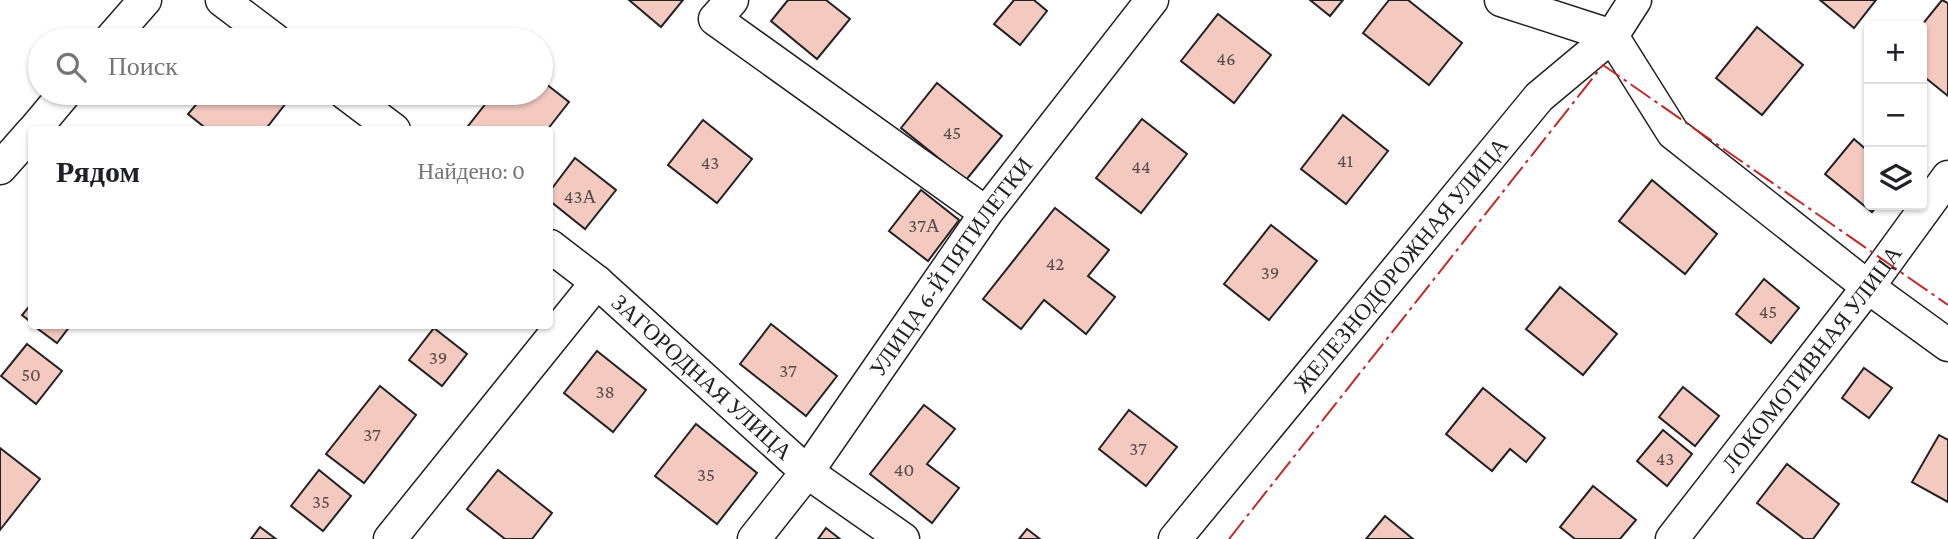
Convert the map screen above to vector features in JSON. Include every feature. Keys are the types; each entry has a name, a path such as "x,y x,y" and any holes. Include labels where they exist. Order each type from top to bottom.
{"street":[{"path":"120,28 145,0"},
{"path":"222,0 259,28"},
{"name":"УЛИЦА 6-Й ПЯТИЛЕТКИ","path":"754,539 807,472 986,213 1152,0"},
{"path":"1502,0 1612,36 1673,133 1868,287 1948,345"},
{"name":"ЖЕЛЕЗНОДОРОЖНАЯ УЛИЦА","path":"1175,539 1539,97 1612,36 1635,0"},
{"path":"724,10 986,213"},
{"path":"37,126 55,105"},
{"path":"361,105 389,126"},
{"path":"0,169 28,137"},
{"name":"ЛОКОМОТИВНАЯ УЛИЦА","path":"1672,539 1868,287 1948,177"},
{"name":"ЗАГОРОДНАЯ УЛИЦА","path":"553,248 597,282 807,472 903,539"},
{"name":"ЗАГОРОДНАЯ УЛИЦА","path":"390,539 597,282"}],"building":[{"path":"629,0 683,0 661,27"},
{"path":"788,0 826,0 850,19 817,59 771,21"},
{"path":"1014,0 1034,0 1047,11 1020,45 994,24"},
{"path":"1310,0 1343,0 1330,16"},
{"path":"1389,0 1408,0 1462,43 1429,85 1363,33"},
{"path":"1820,0 1876,0 1854,28"},
{"path":"1942,0 1948,3 1948,96 1927,79 1925,21"},
{"path":"1218,14 1271,55 1234,103 1181,61"},
{"path":"1757,27 1803,65 1762,115 1716,78"},
{"path":"937,83 1002,136 966,180 901,128"},
{"path":"553,89 569,102 550,126 468,126 485,105 553,105"},
{"path":"196,105 284,105 268,126 203,126 188,114"},
{"path":"1343,115 1388,151 1346,204 1301,169"},
{"path":"1142,119 1187,154 1141,213 1096,178"},
{"path":"703,120 752,159 717,203 668,165"},
{"path":"1854,139 1864,148 1864,206 1825,174"},
{"path":"575,158 616,190 585,229 553,203 553,187"},
{"path":"1652,180 1717,234 1685,274 1619,221"},
{"path":"921,190 959,220 928,261 889,231"},
{"path":"1055,208 1109,250 1088,276 1115,297 1086,334 1044,300 1021,329 983,299"},
{"path":"1271,225 1317,261 1269,320 1224,284"},
{"path":"1764,279 1799,308 1771,343 1736,314"},
{"path":"1560,287 1617,334 1583,375 1526,329"},
{"path":"28,308 28,320 22,315"},
{"path":"771,324 837,376 806,416 740,364"},
{"path":"38,329 68,329 57,343"},
{"path":"433,329 467,354 442,386 409,360"},
{"path":"27,344 62,371 36,404 1,376"},
{"path":"597,351 646,390 613,432 564,393"},
{"path":"1864,368 1892,388 1869,418 1842,398"},
{"path":"380,386 416,415 364,483 326,454"},
{"path":"1683,387 1719,416 1695,446 1659,417"},
{"path":"1483,388 1545,438 1526,462 1510,449 1492,471 1446,434"},
{"path":"924,405 955,429 927,464 959,488 932,523 870,474"},
{"path":"1129,410 1177,447 1146,486 1099,449"},
{"path":"696,424 757,473 717,524 655,476"},
{"path":"1663,430 1692,454 1667,486 1637,461"},
{"path":"1939,435 1948,440 1948,502 1912,482"},
{"path":"0,448 40,479 0,530"},
{"path":"1787,464 1839,504 1813,539 1804,539 1757,503"},
{"path":"319,470 351,496 323,531 291,506"},
{"path":"498,470 552,513 532,539 505,539 467,509"},
{"path":"1593,486 1636,520 1620,539 1575,539 1560,527"},
{"path":"1385,516 1413,539 1366,539"},
{"path":"260,527 276,539 251,539"},
{"path":"826,528 840,539 818,539"},
{"path":"1027,529 1040,539 1019,539"}],"power":[{"path":"1229,539 1603,65 1948,305"}]}
